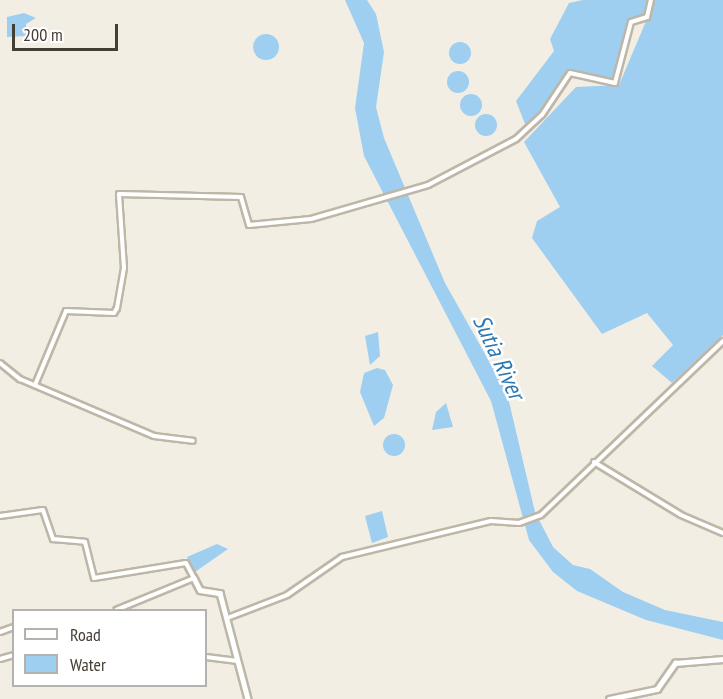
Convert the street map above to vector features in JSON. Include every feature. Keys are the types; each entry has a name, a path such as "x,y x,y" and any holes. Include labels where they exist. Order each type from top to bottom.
{"street":[{"path":"35,385 66,311 114,313 117,308 124,268 122,193 241,197 249,225 295,222 376,202 428,185 516,140 542,115 570,73 615,84 631,22 648,17 651,0"},
{"path":"230,617 288,595 342,557 490,521 519,523 541,515 723,341"},
{"path":"0,363 35,385 154,436 193,441"},
{"path":"594,462 681,515 723,533"},
{"path":"0,516 43,510 53,539 85,542 94,578 186,563 200,590 220,593 230,617 248,699"},
{"path":"118,609 194,578"},
{"path":"207,657 239,661"},
{"path":"609,699 657,689 675,663 723,659"}],"water":[{"path":"345,0 367,0 376,14 384,52 376,107 384,138 445,283 507,393 535,512 553,547 573,565 590,569 623,592 665,610 723,622 723,640 646,620 577,591 553,572 529,540 491,401 364,156 355,108 364,43"},
{"path":"583,0 650,0 646,16 630,20 614,82 568,73 537,119 525,124 516,101 554,51 550,39 569,3"},
{"path":"655,0 723,0 723,335 672,383 652,366 673,345 647,313 602,334 532,238 537,221 560,207 524,142 576,87 619,85"},
{"path":"24,13 36,18 26,24 26,36 7,37 7,17"},
{"path":"266,34 275,38 279,47 275,56 266,60 257,56 253,47 257,38"},
{"path":"460,42 468,45 471,53 468,61 460,64 452,61 449,53 452,45"},
{"path":"458,71 466,74 469,82 466,90 458,93 450,90 447,82 450,74"},
{"path":"471,94 479,97 482,105 479,113 471,116 463,113 460,105 463,97"},
{"path":"486,114 494,117 497,125 494,133 486,136 478,133 475,125 478,117"},
{"path":"378,332 380,356 370,365 365,336"},
{"path":"377,368 385,370 393,385 384,418 374,426 360,392 364,373"},
{"path":"446,403 453,427 432,430 436,412"},
{"path":"394,434 402,437 405,445 402,453 394,456 386,453 383,445 386,437"},
{"path":"382,511 388,537 372,543 365,516"},
{"path":"217,544 228,549 195,572 187,557"}],"water label":[{"name":"Sutia River","path":"499,357"}]}
